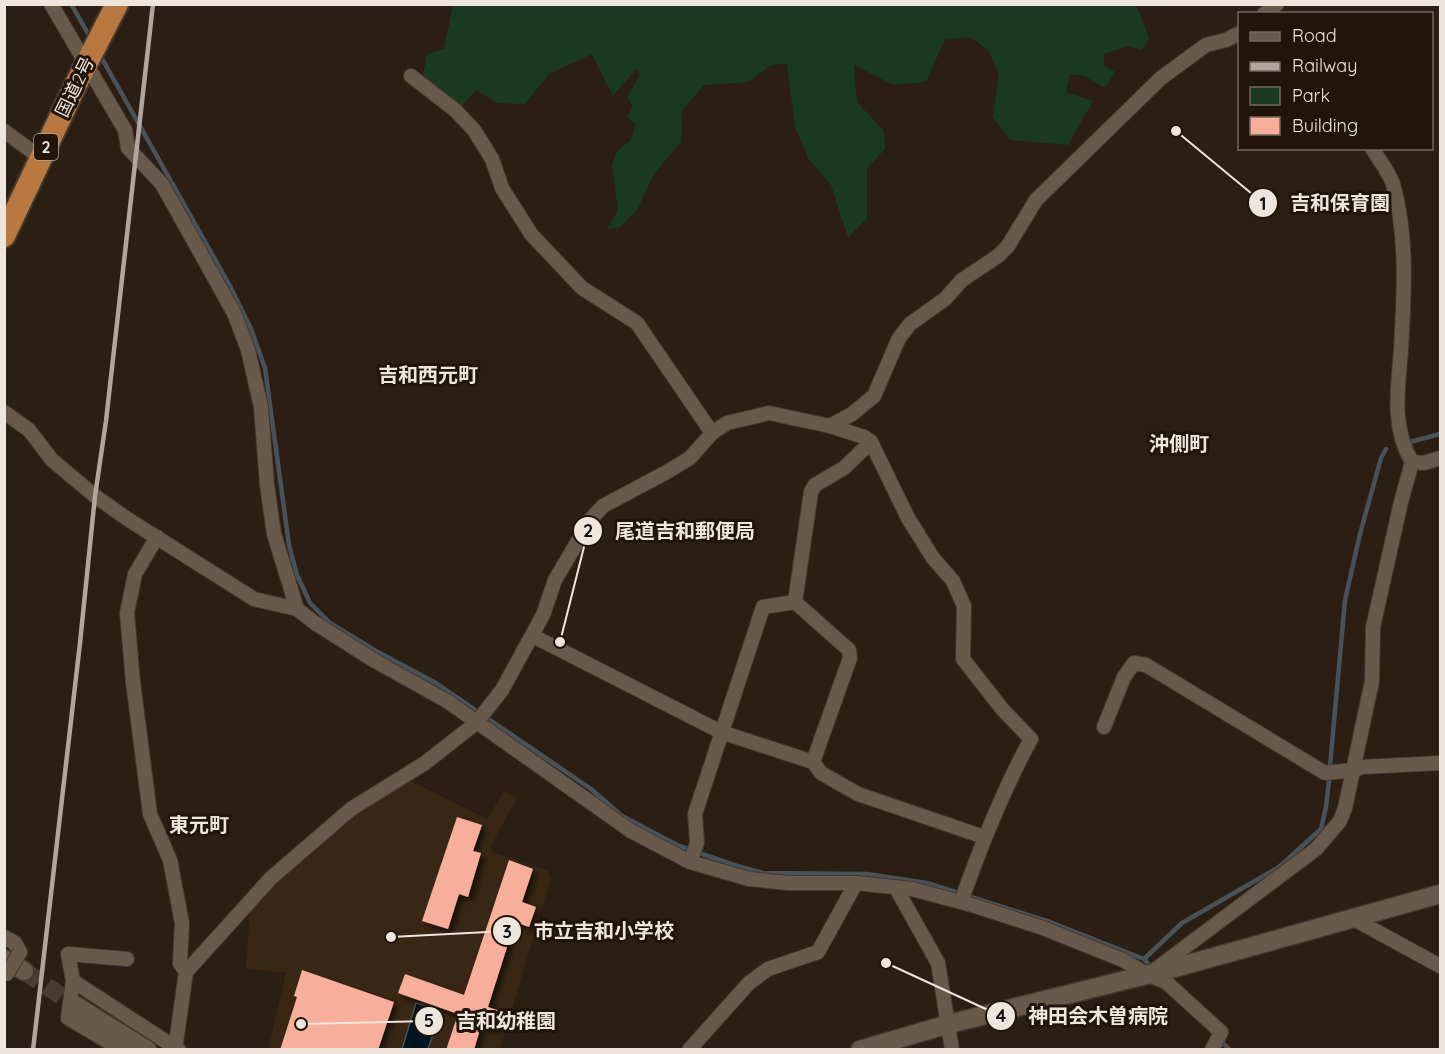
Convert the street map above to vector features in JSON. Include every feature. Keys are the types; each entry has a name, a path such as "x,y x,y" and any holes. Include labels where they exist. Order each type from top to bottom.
{"highway":[{"name":"国道2号","path":"4,236 117,4"}],"street":[{"path":"51,4 88,61 125,130 128,148 162,184 234,313 248,350 261,407 267,485 274,534 297,609"},
{"path":"830,426 852,414 874,396 899,338 910,324 945,298 962,280 998,256 1008,246 1036,200 1161,78 1206,45 1226,40 1238,34"},
{"path":"411,76 455,110 474,130 492,159 502,188 531,234 582,288 637,323 712,433"},
{"path":"4,131 41,158"},
{"path":"1174,963 1316,849 1340,821 1346,808 1372,681 1373,627 1412,462 1404,447 1397,407 1404,294 1404,261 1398,209 1392,182 1373,150"},
{"path":"4,412 29,430 52,460 95,496 254,599 297,609 375,661 447,701 631,831 690,862 749,879 788,883 856,883 912,889 1043,928 1094,947 1166,982 1221,1032 1212,1050"},
{"path":"73,981 176,1049 186,972 271,878 351,809 425,763 476,723 502,690 533,636 555,580 597,512 603,506 690,458 712,433 728,423 769,413 830,426 871,442 908,518 933,558 953,581 964,606 963,659 1003,710 1031,740 1010,778 984,837 961,902"},
{"path":"795,602 811,492 815,485 844,468 871,442"},
{"path":"1412,462 1424,463 1440,458"},
{"path":"157,537 135,574 127,613 133,682 150,814 170,860 182,923 180,963 186,972"},
{"path":"690,862 697,843 695,814 763,607 795,602"},
{"path":"795,602 849,650 850,658 813,762"},
{"path":"533,636 722,732 813,762 821,773 858,794 984,837"},
{"path":"1104,727 1124,677 1134,663 1146,665 1325,773 1362,767 1440,764"},
{"path":"688,1050 749,983 768,969 818,952 856,883"},
{"path":"896,888 938,963 952,1050"},
{"path":"860,1050 949,1024 1148,975 1174,963 1440,894"},
{"path":"1352,918 1440,966"},
{"path":"4,937 15,943 12,966"},
{"path":"122,1050 68,1018 73,981 68,954 127,959"},
{"path":"75,1006 147,1050"}],"shaded area":[{"path":"405,778 487,819 504,791 517,798 491,845 492,852 548,871 551,878 500,1049 268,1049 286,973 246,968 250,906 287,868 353,813"}],"green space":[{"path":"1136,4 1149,38 1142,50 1129,46 1104,54 1104,65 1115,72 1105,88 1084,76 1070,74 1066,92 1093,101 1068,145 1010,140 993,117 999,74 988,50 970,37 945,39 926,82 893,85 854,65 857,102 884,131 885,149 867,169 867,218 848,238 831,185 808,158 795,127 787,64 771,65 749,82 704,85 682,111 681,142 654,174 637,210 620,227 606,230 618,210 612,165 617,151 631,140 636,124 627,117 633,106 627,98 640,75 637,68 613,96 592,54 549,74 525,104 497,103 476,90 461,107 421,85 427,54 444,49 453,5"}],"water":[{"path":"416,1003 441,1011 428,1049 402,1049"}],"building":[{"path":"457,817 482,825 473,851 481,853 468,897 459,894 448,929 422,921"},
{"path":"509,860 533,869 522,902 536,907 529,927 515,922 488,1007 503,1012 497,1030 481,1026 474,1050 446,1050 458,1014 398,993 405,974 464,995"},
{"path":"302,970 394,1002 378,1050 280,1050 297,997 294,996"}],"waterway":[{"path":"71,4 91,39"},
{"path":"100,55 230,286 251,329 265,368 289,545 297,575 310,603 330,623 436,683 591,789 622,816 679,846 763,873 867,874 927,883 1050,922 1144,959 1152,968"},
{"path":"1410,442 1440,434"},
{"path":"1330,766 1345,600 1360,534 1381,458 1386,449"},
{"path":"1144,959 1182,923 1279,867 1321,829 1329,780"},
{"path":"1219,1039 1230,1050"}],"tunnel":[{"path":"24,971 76,1006"}],"railway":[{"path":"33,1050 153,4"}],"place":[{"name":"吉和保育園","path":"1176,131"},
{"name":"尾道吉和郵便局","path":"560,642"},
{"name":"市立吉和小学校","path":"391,937"},
{"name":"神田会木曽病院","path":"886,963"},
{"name":"吉和幼稚園","path":"301,1024"}],"district":[{"name":"吉和西元町","path":"428,375"},
{"name":"沖側町","path":"1179,444"},
{"name":"東元町","path":"199,825"}]}
